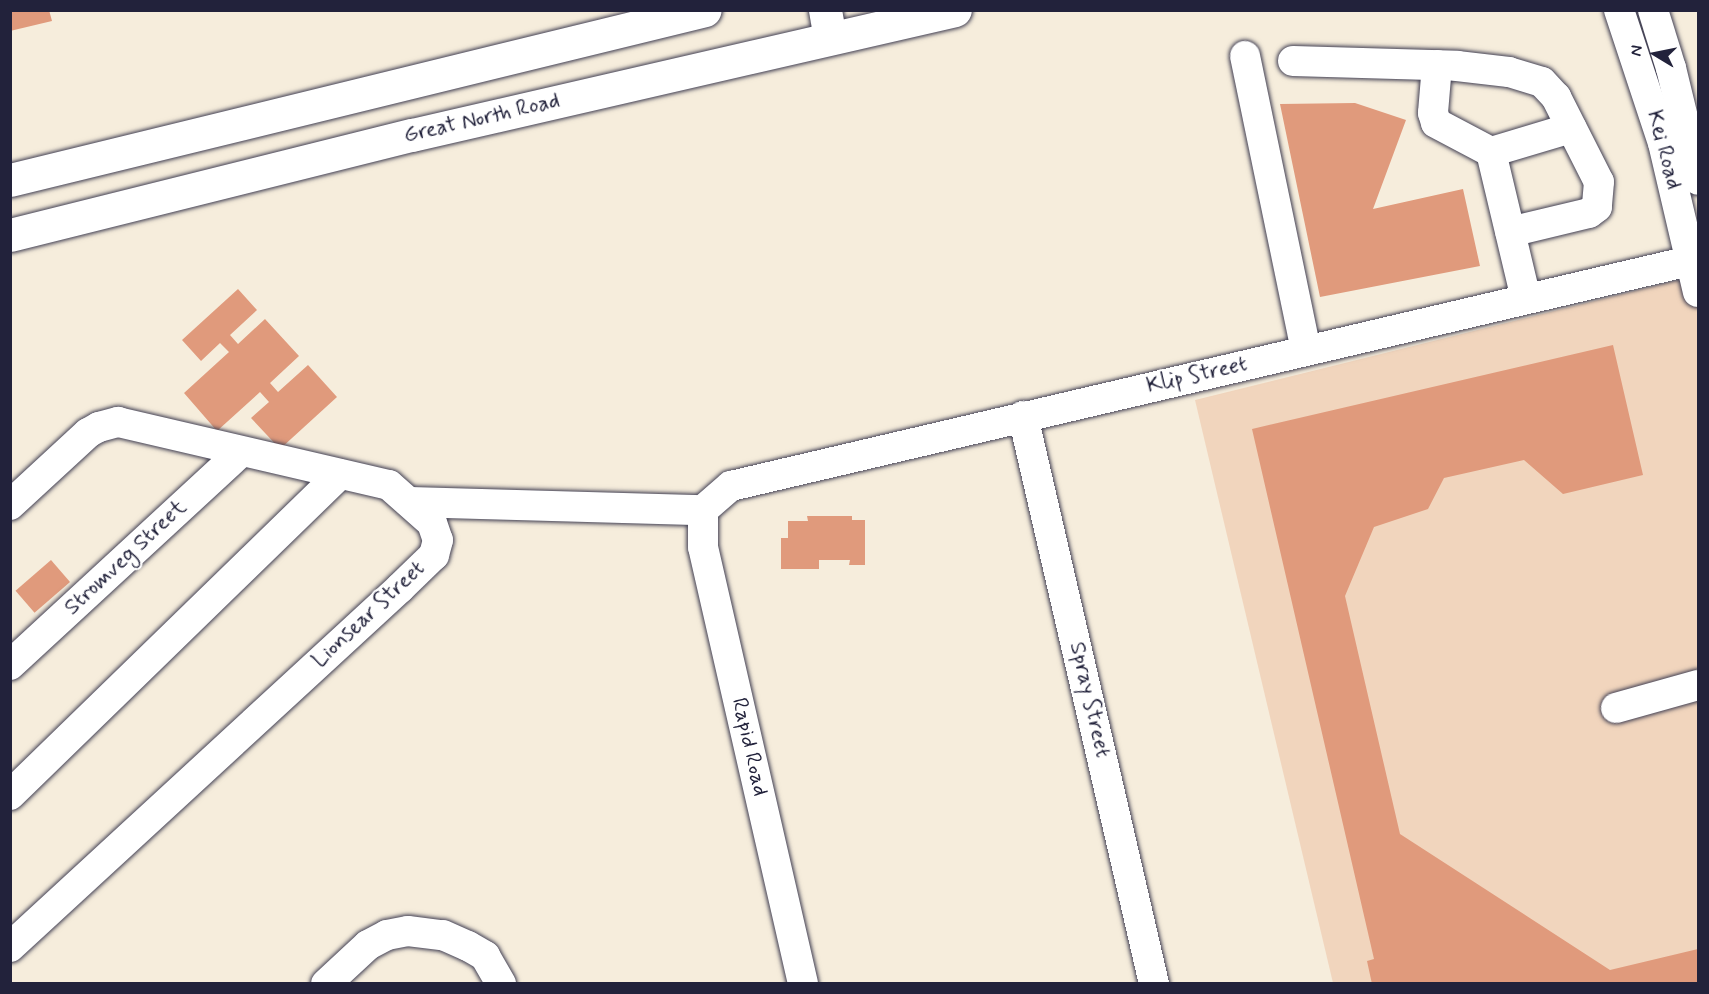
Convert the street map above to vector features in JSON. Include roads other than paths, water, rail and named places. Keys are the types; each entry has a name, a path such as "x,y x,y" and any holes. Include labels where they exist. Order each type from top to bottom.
{"main road":[{"path":"10,180 705,10"},
{"name":"Great North Road","path":"10,235 412,135 827,24 955,10"}],"street":[{"name":"Kei Road","path":"1619,10 1663,143 1695,260 1698,292"},
{"name":"Kei Road","path":"1653,10 1671,68 1698,180"},
{"path":"1245,56 1306,350"},
{"path":"1293,61 1437,65 1509,72 1542,82 1556,97 1599,182 1597,207 1589,213 1510,232"},
{"path":"1437,65 1433,113 1436,123 1491,152 1571,128"},
{"path":"1491,152 1526,299"},
{"name":"Klip Street","path":"703,510 731,486 1695,260"},
{"name":"Spray Street","path":"1023,416 1154,984"},
{"name":"Lionsear Street","path":"10,505 88,433 112,422 126,423 241,452 389,485 410,502 436,529 438,540 434,555 10,947"},
{"name":"Stromveg Street","path":"10,665 241,452"},
{"path":"10,795 340,474"},
{"path":"410,502 703,510"},
{"name":"Rapid Road","path":"703,510 703,547 803,984"},
{"path":"1616,708 1698,685"},
{"path":"326,984 368,945 387,935 408,931 426,931 468,946 485,956 501,984"}]}
